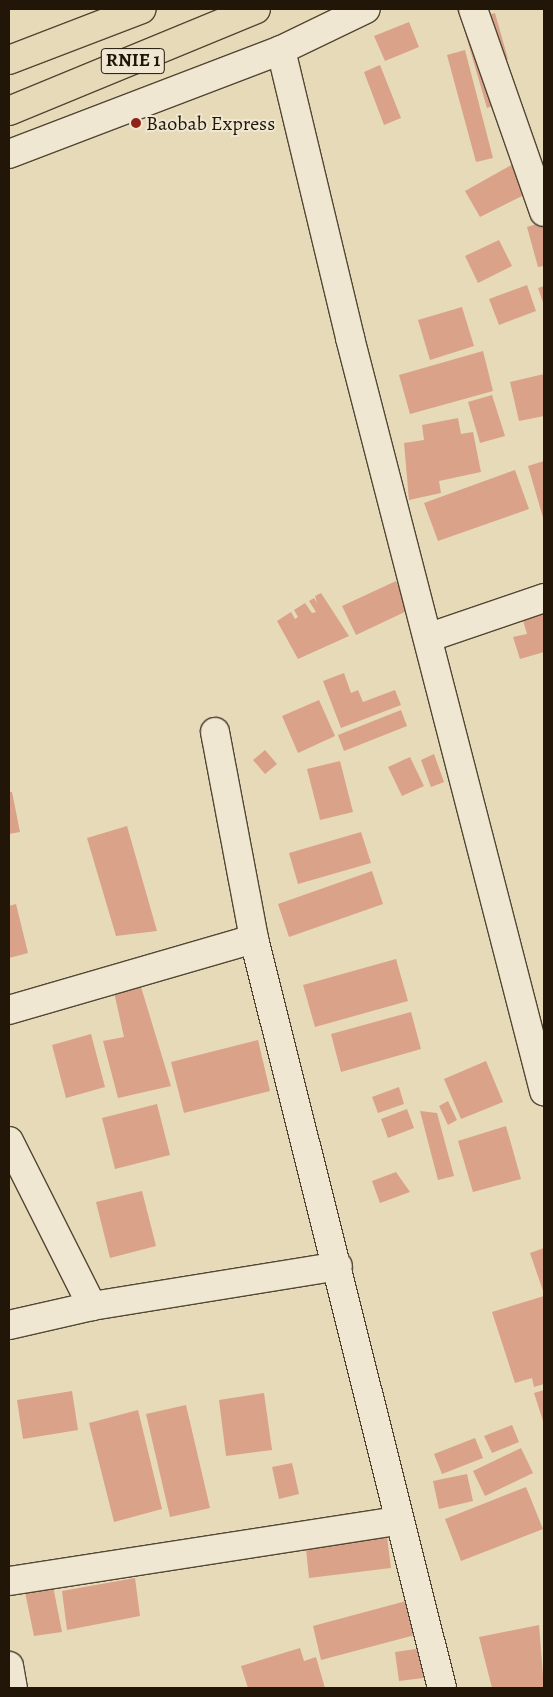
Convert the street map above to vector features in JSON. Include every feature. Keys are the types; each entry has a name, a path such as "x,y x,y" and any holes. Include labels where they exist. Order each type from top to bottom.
{"highway":[{"name":"RNIE 1","path":"9,60 142,9"},
{"name":"RNIE 1","path":"9,111 256,9"}],"street":[{"path":"9,154 281,50 366,9"},
{"path":"473,9 544,212"},
{"path":"281,50 350,338 430,637 544,1091"},
{"path":"430,637 544,598"},
{"path":"215,732 254,939 338,1266 397,1522 442,1688"},
{"path":"9,1010 254,939"},
{"path":"9,1141 92,1306"},
{"path":"9,1324 92,1306 338,1266"},
{"path":"9,1581 397,1522"},
{"path":"9,1666 13,1688"}],"building":[{"path":"495,13 508,59 498,63 515,98 487,108 462,22"},
{"path":"409,22 419,47 385,61 374,36"},
{"path":"465,50 493,158 476,162 447,55"},
{"path":"380,65 401,118 384,125 364,72"},
{"path":"515,163 530,192 480,217 465,191"},
{"path":"544,222 544,266 538,267 527,227"},
{"path":"499,240 512,266 478,283 465,256"},
{"path":"527,285 536,311 499,325 489,299"},
{"path":"544,286 544,305 538,288"},
{"path":"462,307 474,346 430,360 418,320"},
{"path":"483,351 493,391 410,414 399,375"},
{"path":"544,374 544,416 519,421 510,382"},
{"path":"492,395 505,436 480,443 468,402"},
{"path":"458,418 461,434 473,432 481,472 439,481 441,493 409,500 404,443 424,440 422,425"},
{"path":"544,461 544,521 528,466"},
{"path":"515,470 529,509 438,541 424,503"},
{"path":"396,581 409,610 356,635 342,606"},
{"path":"321,593 349,636 298,659 277,621 291,612 295,619 298,617 294,610 305,603 312,613 316,612 309,601 314,598 317,603 315,596"},
{"path":"544,600 544,652 520,659 513,637 527,634 519,607"},
{"path":"344,673 351,693 358,690 363,702 395,690 401,705 341,728 323,681"},
{"path":"319,700 335,736 298,753 282,716"},
{"path":"401,710 407,726 344,751 338,735"},
{"path":"265,750 277,764 265,774 253,760"},
{"path":"434,754 444,782 431,787 421,760"},
{"path":"410,757 424,786 402,796 388,767"},
{"path":"340,761 353,812 320,820 307,769"},
{"path":"9,792 12,792 20,832 9,834"},
{"path":"127,826 157,931 116,936 87,838"},
{"path":"361,832 371,863 298,884 289,853"},
{"path":"372,871 383,904 289,937 278,904"},
{"path":"16,904 28,953 9,958 9,906"},
{"path":"396,959 408,1001 315,1027 303,985"},
{"path":"138,977 171,1086 118,1098 103,1041 124,1037 112,983"},
{"path":"411,1012 421,1049 341,1072 331,1034"},
{"path":"91,1034 105,1087 66,1098 52,1045"},
{"path":"258,1040 270,1091 184,1113 171,1062"},
{"path":"486,1061 503,1102 461,1119 444,1079"},
{"path":"399,1087 404,1104 378,1113 372,1097"},
{"path":"448,1101 457,1120 448,1125 439,1106"},
{"path":"157,1104 170,1155 115,1169 102,1118"},
{"path":"407,1109 414,1128 388,1138 381,1119"},
{"path":"420,1111 437,1113 454,1176 438,1180"},
{"path":"506,1126 521,1179 473,1192 458,1141"},
{"path":"396,1172 410,1192 380,1203 372,1181"},
{"path":"142,1191 156,1246 110,1258 96,1202"},
{"path":"544,1248 544,1291 543,1291 530,1253"},
{"path":"544,1296 544,1384 534,1387 532,1378 515,1383 492,1312"},
{"path":"544,1390 544,1424 534,1393"},
{"path":"72,1391 78,1430 23,1439 17,1400"},
{"path":"264,1393 272,1450 226,1456 219,1400"},
{"path":"186,1405 210,1508 170,1517 146,1414"},
{"path":"138,1410 162,1509 114,1522 89,1423"},
{"path":"512,1425 519,1442 492,1453 484,1436"},
{"path":"475,1438 483,1458 442,1474 434,1454"},
{"path":"521,1448 533,1473 485,1496 473,1471"},
{"path":"292,1463 299,1494 279,1499 272,1467"},
{"path":"467,1474 473,1501 439,1509 433,1481"},
{"path":"526,1487 543,1529 461,1561 445,1519"},
{"path":"386,1529 391,1568 309,1578 305,1539"},
{"path":"135,1578 140,1616 67,1630 62,1591"},
{"path":"53,1586 62,1632 34,1636 25,1592"},
{"path":"421,1597 430,1631 321,1660 313,1626"},
{"path":"539,1625 544,1688 492,1688 479,1637"},
{"path":"436,1646 439,1676 399,1681 395,1652"},
{"path":"300,1648 304,1661 316,1657 325,1688 248,1688 241,1666"}],"place":[{"name":"Baobab Express","path":"136,123"}]}
